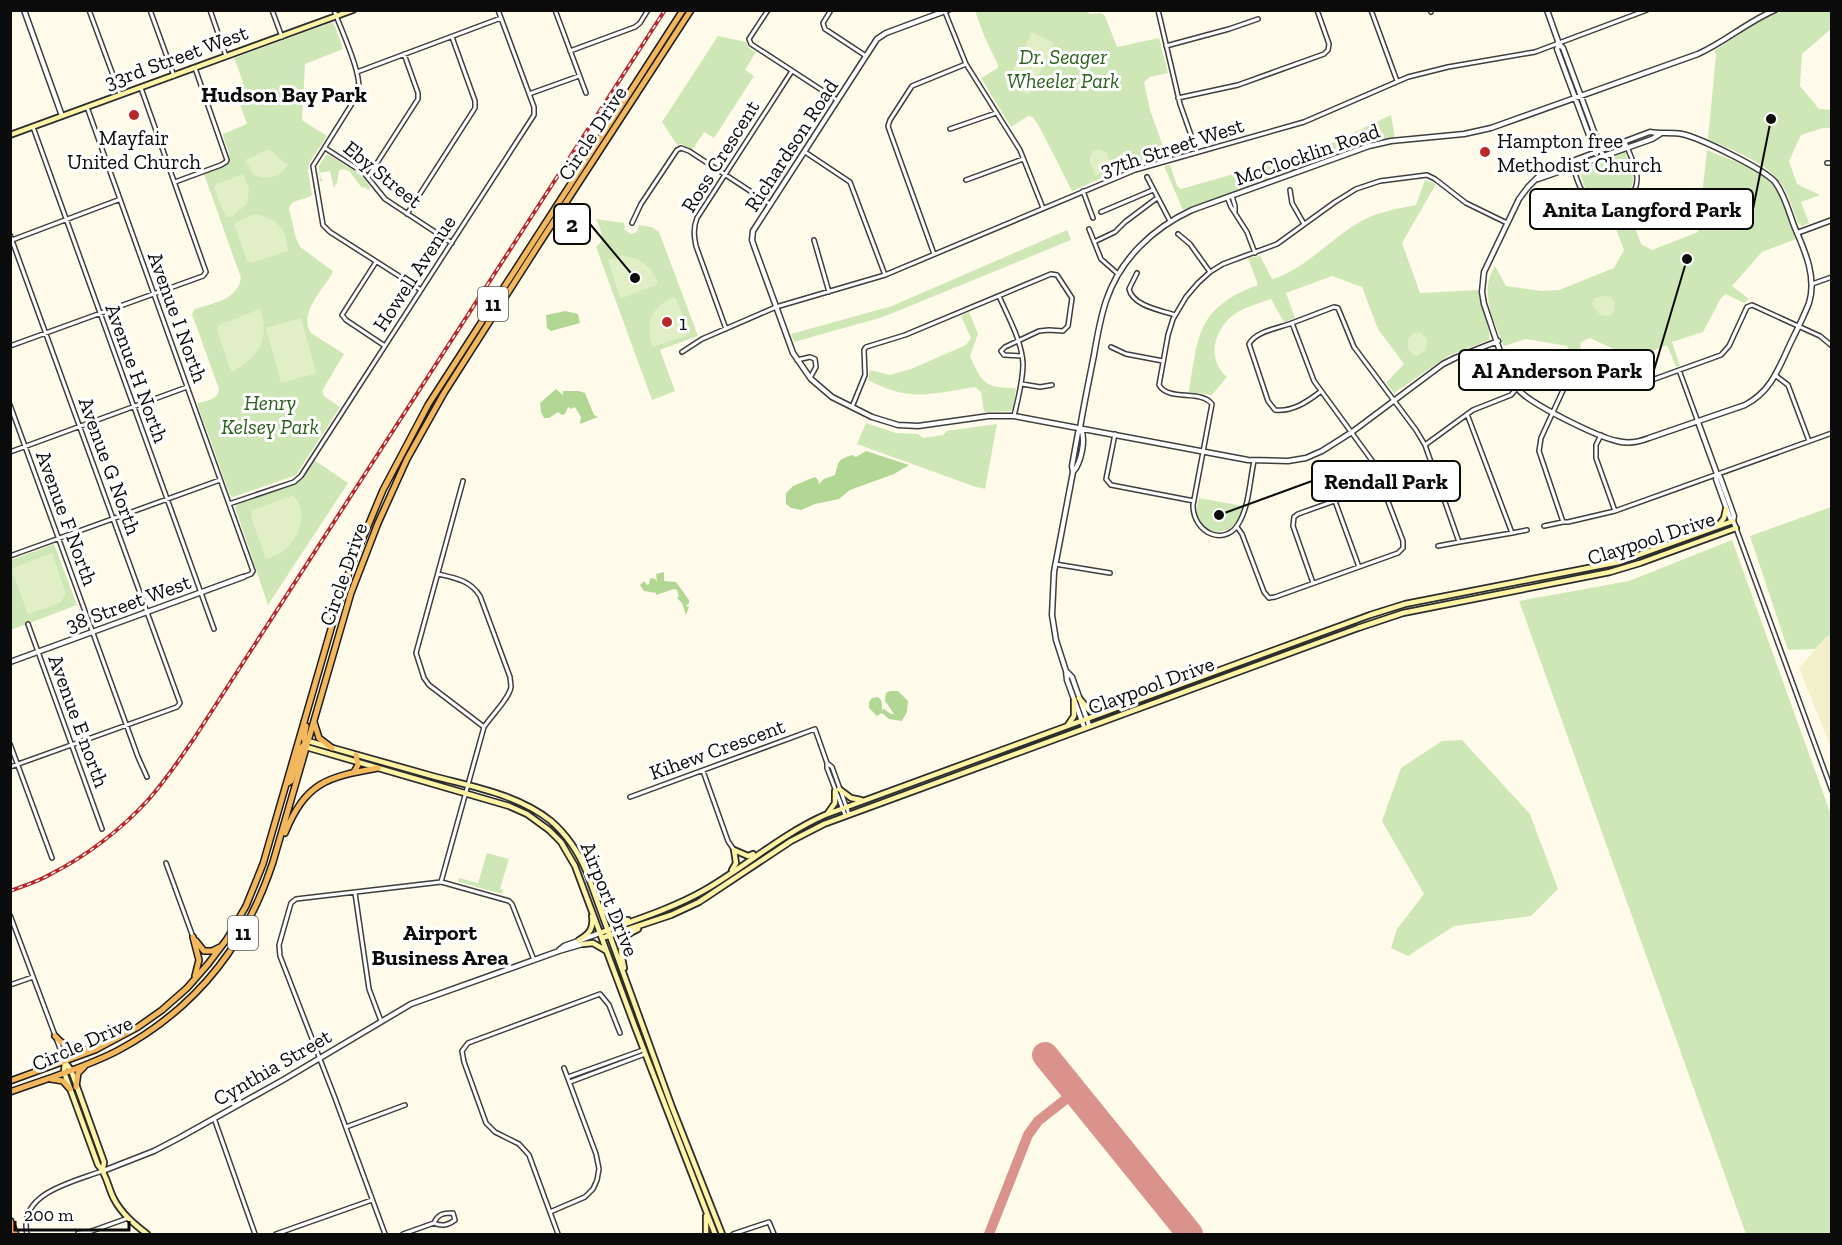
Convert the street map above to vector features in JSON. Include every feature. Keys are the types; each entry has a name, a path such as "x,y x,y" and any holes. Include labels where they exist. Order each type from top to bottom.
{"highway":[{"name":"Circle Drive","path":"10,1081 65,1062 122,1037 171,1002 193,981 222,947 240,917 260,875 350,569 383,490 423,414 683,10"},
{"name":"Circle Drive","path":"10,1092 87,1064 138,1038 175,1012 202,986 228,956 242,934 273,862 358,574 382,513 407,459 444,393 691,10"},
{"path":"286,784 291,781 302,747 306,744 308,706"},
{"path":"315,715 316,734 322,742 332,748"},
{"path":"352,773 358,768 356,755"},
{"path":"273,862 279,852 289,822 302,800 315,788 336,777 378,768"},
{"path":"193,937 204,951 222,947"},
{"path":"193,937 199,960 193,981"},
{"path":"56,1036 64,1045 73,1050 95,1050"},
{"path":"44,1080 63,1081 74,1088 78,1073 87,1064"},
{"path":"10,1221 15,1234"}],"main road":[{"name":"33rd Street West","path":"10,135 282,37 335,13 353,10"},
{"path":"1716,528 1724,518 1726,508"},
{"name":"Claypool Drive","path":"609,933 691,897 799,828 864,800 1388,609 1611,564 1733,521"},
{"name":"Claypool Drive","path":"601,935 650,922 699,902 791,840 847,815 1381,620 1428,608 1610,572 1736,528"},
{"path":"1077,699 1089,710 1114,709"},
{"path":"1065,727 1074,717 1077,699"},
{"name":"Airport Drive","path":"306,744 332,748 467,785 521,803 537,811 558,827 579,855 598,902 626,983 722,1234"},
{"name":"Airport Drive","path":"306,744 357,762 519,810 536,820 561,842 570,857 590,905 715,1234"},
{"path":"825,815 835,803 837,790 851,798 864,800"},
{"path":"734,850 748,856 761,852"},
{"path":"729,874 736,863 734,850"},
{"path":"598,902 613,920 623,921 643,917"},
{"path":"581,942 592,928 590,905"},
{"path":"626,983 622,940 631,932 650,922"},
{"path":"581,942 593,943 607,951"},
{"path":"65,1062 91,1137 98,1165 103,1170 114,1200 128,1218 147,1234"},
{"path":"706,1210 706,1234"}],"street":[{"path":"24,10 62,116"},
{"path":"89,10 120,96"},
{"path":"150,10 174,75"},
{"path":"210,10 226,56"},
{"path":"272,10 282,37"},
{"name":"Howell Avenue","path":"229,504 298,479 534,115 529,94 498,10"},
{"path":"555,10 586,93"},
{"path":"570,51 635,27 648,10"},
{"path":"768,10 749,39 750,42 837,100"},
{"path":"831,10 823,23 825,29 866,56"},
{"path":"1158,10 1179,99 1197,152"},
{"path":"1179,99 1238,85 1327,52 1329,44 1317,10"},
{"path":"1371,10 1397,81"},
{"path":"1547,10 1602,153"},
{"name":"37th Street West","path":"681,352 689,346 776,307 885,275 1135,170 1304,122 1397,81 1436,69 1535,52 1647,10"},
{"name":"McClocklin Road","path":"1086,726 1077,699 1067,680 1056,640 1052,615 1055,564 1073,472 1077,467 1084,435 1080,428 1101,317 1118,274 1142,243 1170,221 1229,196 1369,146 1391,141 1482,131 1708,49 1775,10"},
{"path":"947,11 966,64 1023,159 1043,208"},
{"name":"Richardson Road","path":"947,11 883,34 877,39 753,231 752,240 790,347 810,378 826,392 880,420 908,426 989,416 1014,416 1254,461 1287,462 1306,458 1330,447 1449,360 1498,341"},
{"path":"335,13 360,85 358,94 312,169 323,225 327,230 421,290"},
{"path":"357,72 501,18"},
{"path":"1166,45 1258,19"},
{"path":"407,214 475,108 475,101 452,37"},
{"path":"1559,44 1557,50 1596,155"},
{"path":"368,177 418,99 404,54"},
{"path":"934,254 890,132 889,123 912,86 966,64"},
{"path":"175,182 222,165 227,160 195,68"},
{"name":"Ross Crescent","path":"726,329 696,246 694,231 697,218 792,71"},
{"path":"529,94 579,76"},
{"path":"10,345 203,276 207,269 141,88"},
{"name":"Avenue I North","path":"87,107 253,571"},
{"path":"950,129 996,113"},
{"name":"Avenue H North","path":"33,127 214,629"},
{"path":"1602,153 1650,132 1674,133 1689,136 1765,173 1779,190 1811,272 1812,284 1809,301 1775,375 1763,393 1754,400 1698,422 1635,442 1617,441 1601,435 1530,401 1517,388 1484,304 1482,282 1484,272 1519,199 1537,179 1596,155 1652,139 1660,134"},
{"path":"1572,164 1581,189 1588,199 1602,207 1618,205 1628,199 1636,186 1636,171 1625,141"},
{"name":"Eby Street","path":"325,148 364,173 385,199 452,243"},
{"path":"632,223 641,204 679,148 725,174 770,204"},
{"path":"804,152 850,182 885,275"},
{"path":"966,180 1023,159"},
{"path":"1254,461 1242,517 1237,527 1221,535 1207,532 1196,522 1193,511 1212,404 1205,398 1166,392 1159,385 1169,329 1175,315 1191,290 1210,272 1229,261 1272,247 1341,198 1363,186 1380,181 1420,175 1430,176 1460,200 1507,223"},
{"path":"1147,177 1170,221"},
{"path":"1101,212 1153,190"},
{"path":"1290,190 1292,204 1304,224"},
{"path":"1083,191 1093,218"},
{"path":"1229,196 1255,253"},
{"path":"1094,242 1115,232 1157,198"},
{"path":"11,239 119,200"},
{"path":"1797,232 1832,220"},
{"path":"1089,229 1101,259 1118,274"},
{"path":"1178,234 1190,244 1210,272"},
{"name":"Avenue G North","path":"11,239 180,703 177,707 126,725"},
{"path":"814,240 829,292"},
{"path":"376,262 342,315 385,346"},
{"path":"852,407 865,375 866,347 905,335 1054,273 1072,296 1068,326 1060,332 1044,330 1018,340 1003,348 1001,352 1004,356 1022,356"},
{"path":"1137,273 1129,289 1132,296 1147,306 1175,315"},
{"path":"1812,284 1832,277"},
{"path":"999,296 1018,340 1022,356 1021,384 1014,416"},
{"path":"1563,522 1539,451 1541,438 1571,373 1578,366 1629,386 1638,385 1716,357 1725,351 1749,306 1754,305 1826,340 1832,346"},
{"path":"1321,392 1306,402 1284,410 1275,410 1268,401 1249,345 1252,339 1334,307 1338,308 1354,347 1425,445 1459,543"},
{"path":"1237,527 1242,534 1266,596 1269,598 1398,553 1403,548 1403,541 1374,462 1312,377 1292,323"},
{"path":"1111,347 1126,354 1163,361"},
{"path":"797,360 810,357 815,359 816,367 810,378"},
{"path":"1679,370 1734,516 1733,521"},
{"path":"1775,375 1786,382 1790,388 1809,441"},
{"path":"1021,384 1040,387 1053,385"},
{"path":"10,452 187,387"},
{"path":"1425,445 1478,407 1511,394 1517,388"},
{"name":"Avenue F North","path":"10,405 147,777"},
{"path":"1467,414 1512,533"},
{"path":"1544,525 1580,520 1615,511 1832,433"},
{"path":"1115,434 1106,479 1111,485 1194,501"},
{"path":"1601,435 1596,445 1596,458 1615,511"},
{"path":"1717,474 1716,479 1726,508 1736,528 1832,791"},
{"path":"10,556 221,479"},
{"path":"463,481 416,648 424,678 429,685 484,727"},
{"path":"1313,583 1293,526 1293,520 1298,514 1382,484"},
{"path":"1335,501 1359,567"},
{"path":"1438,546 1527,530"},
{"path":"1055,564 1110,573"},
{"name":"38 Street West","path":"10,662 201,593 251,574 253,571"},
{"path":"438,574 464,580 476,589 510,677 511,687 507,697 484,727 441,882"},
{"name":"Avenue E north","path":"28,624 102,829"},
{"path":"10,767 126,725"},
{"name":"Kihew Crescent","path":"630,797 815,729 827,763 832,767 837,790"},
{"path":"10,744 52,858"},
{"path":"703,771 728,841 734,850"},
{"path":"837,790 847,815"},
{"path":"166,863 193,937"},
{"path":"385,1234 280,956 279,945 293,900 441,882 512,904 534,960"},
{"path":"355,893 369,989 381,1021"},
{"path":"10,915 65,1062"},
{"name":"Cynthia Street","path":"27,1234 28,1216 38,1199 54,1188 154,1151 411,1004 559,951 564,946 601,935"},
{"path":"10,985 33,977"},
{"path":"558,1234 526,1151 519,1144 495,1132 486,1123 462,1051 468,1043 600,994 609,1005 620,1033"},
{"path":"568,1077 644,1052"},
{"path":"570,1082 644,1052"},
{"path":"550,1212 585,1197 593,1189 599,1169 597,1157 564,1068"},
{"path":"346,1127 405,1105"},
{"path":"214,1118 255,1234"},
{"path":"276,1234 372,1200"},
{"path":"403,1234 434,1223 441,1214 453,1214 455,1220 439,1226 434,1223"},
{"path":"78,1233 89,1232 128,1218"},
{"path":"733,1234 769,1222 774,1234"}],"shaded area":[{"path":"1831,634 1831,747 1799,668"}],"green space":[{"path":"1786,10 1831,11 1831,29 1802,54 1800,86 1819,109 1832,110 1831,128 1823,128 1801,135 1789,161 1797,184 1820,195 1801,202 1809,223 1802,226 1798,223 1786,192 1772,173 1741,154 1708,139 1716,55 1714,51 1759,21"},
{"name":"Dr. Seager Wheeler Park","path":"975,11 1101,13 1105,16 1117,47 1159,38 1168,73 1150,77 1144,82 1150,110 1166,155 1132,165 1072,191 1033,117 1028,116 1011,127 981,78 998,68 998,65"},
{"name":"Henry Kelsey Park","path":"330,23 335,26 343,49 305,64 302,120 327,136 309,163 312,195 295,201 289,209 300,247 333,271 313,303 307,318 311,333 344,354 322,391 324,396 340,407 296,475 233,497 230,495 198,406 198,403 215,397 219,389 192,314 195,309 230,296 239,285 241,278 204,174 223,166 229,160 223,134 247,124 235,90 243,82 234,58"},
{"path":"1032,32 1054,43 1029,95 1006,84"},
{"path":"718,36 746,42 749,48 756,52 745,70 754,76 714,138 704,132 692,150 682,144 677,145 662,122"},
{"path":"1391,115 1395,137 1354,148 1183,210 1164,166 1170,165 1177,186 1181,189 1315,151"},
{"path":"269,149 288,165 281,173 273,177 254,175 245,160"},
{"path":"1099,149 1107,153 1109,162 1106,169 1095,175 1089,159 1093,151"},
{"path":"1707,150 1752,169 1768,180 1781,199 1796,239 1762,252 1732,286 1749,299 1744,303 1726,294 1721,298 1703,332 1672,342 1680,366 1676,367 1667,345 1633,358 1590,338 1581,342 1579,361 1574,362 1567,346 1526,339 1504,346 1489,306 1488,286 1495,266 1506,286 1541,291 1559,290 1614,268 1624,250 1609,211 1618,210 1627,205 1641,244 1652,250 1698,232"},
{"path":"1624,151 1627,153 1631,166 1632,185 1625,197 1613,203 1599,202 1588,192 1580,173 1577,172 1578,168"},
{"path":"326,155 362,176 371,188 368,190 365,187 362,188 349,171 342,169 339,171 334,189 330,171 320,173 321,179 324,180 320,181 319,166"},
{"path":"243,174 249,189 247,204 233,216 226,217 214,188 216,184"},
{"path":"1425,180 1436,184 1402,243 1420,293 1478,290 1489,331 1489,340 1448,356 1394,393 1386,383 1404,364 1378,329 1362,287 1332,276 1286,293 1295,318 1284,322 1271,299 1232,316 1220,330 1215,346 1217,363 1227,377 1212,395 1189,392 1195,355 1204,326 1223,303 1258,285 1248,258 1260,256 1272,279 1283,275 1365,219 1386,211 1416,205"},
{"path":"255,214 279,225 285,236 288,251 252,263 247,261 234,224"},
{"path":"596,219 624,223 625,230 631,234 637,232 639,225 652,227 659,232 698,336 660,350 675,391 652,400 596,247 602,241"},
{"path":"1067,230 1071,240 883,317 794,342 791,334 892,306"},
{"path":"623,256 645,264 653,273 658,284 620,297 608,260"},
{"path":"1601,296 1611,297 1615,303 1614,312 1610,315 1601,315 1592,304 1594,299"},
{"name":"1","path":"675,297 690,333 653,347 649,330 652,316 660,305"},
{"path":"260,309 264,330 260,347 256,354 231,372 217,329 219,325"},
{"path":"565,311 578,314 580,323 551,331 547,328 546,315"},
{"path":"969,312 978,334 970,356 974,365 986,383 998,387 1016,388 1013,409 984,412 981,392 975,387 933,394 908,394 868,380 870,370 890,375 911,369 966,345 971,338 961,316"},
{"path":"301,318 316,373 281,383 266,328"},
{"path":"1413,333 1421,333 1427,339 1427,347 1418,356 1408,349 1408,339"},
{"path":"556,389 563,395 563,391 585,393 594,415 598,417 580,424 581,417 575,407 571,409 568,407 565,414 558,412 549,418 544,418 540,403"},
{"path":"866,423 896,433 918,434 923,438 943,435 947,431 997,424 985,489 857,444"},
{"path":"866,451 909,465 894,474 850,490 839,499 815,504 801,510 791,508 786,504 786,493 793,486 815,477 819,484 824,479 835,475 841,460 852,455 856,457"},
{"name":"Henry Kelsey Park","path":"314,460 348,483 268,605 235,507 297,483"},
{"path":"293,495 300,508 299,529 283,552 266,559 251,511"},
{"path":"1199,498 1243,506 1240,518 1235,525 1223,531 1217,532 1205,528 1197,517"},
{"path":"1831,507 1831,634 1815,649 1788,650 1750,536"},
{"path":"1690,540 1609,569 1386,615 1095,719 1391,612 1616,566"},
{"path":"1732,540 1831,815 1831,1234 1746,1234 1519,601 1629,581"},
{"path":"54,544 77,605 11,630 11,560"},
{"path":"52,553 66,594 60,603 28,614 12,571 13,568"},
{"path":"664,572 664,581 676,582 689,600 686,615 682,603 677,598 679,596 677,590 656,595 656,593 644,591 640,585 644,581 647,585 649,584 651,578 657,582 656,574"},
{"path":"898,691 908,701 907,712 902,721 889,719 882,713 877,716 869,708 872,698 878,697 882,702 882,710 894,714 885,701 886,693"},
{"path":"1462,740 1530,814 1558,889 1531,916 1454,926 1408,956 1391,948 1397,929 1424,894 1382,821 1401,768 1442,741"},
{"path":"487,853 509,859 500,889 503,890 502,894 458,881 459,878 478,883"}],"taxiway":[{"path":"989,1234 1028,1135 1038,1121 1075,1092"}],"runway":[{"path":"1045,1055 1190,1234"}],"railway":[{"path":"10,891 35,882 76,860 102,842 126,822 167,777 665,10"}],"place":[{"name":"Mayfair United Church","path":"134,115"},
{"name":"Anita Langford Park","path":"1771,119"},
{"name":"Hampton free Methodist Church","path":"1485,152"},
{"name":"Al Anderson Park","path":"1687,259"},
{"name":"2","path":"635,278"},
{"name":"1","path":"667,322"},
{"name":"Rendall Park","path":"1219,515"}],"district":[{"name":"Hudson Bay Park","path":"284,94"},
{"name":"Airport Business Area","path":"440,944"}]}
